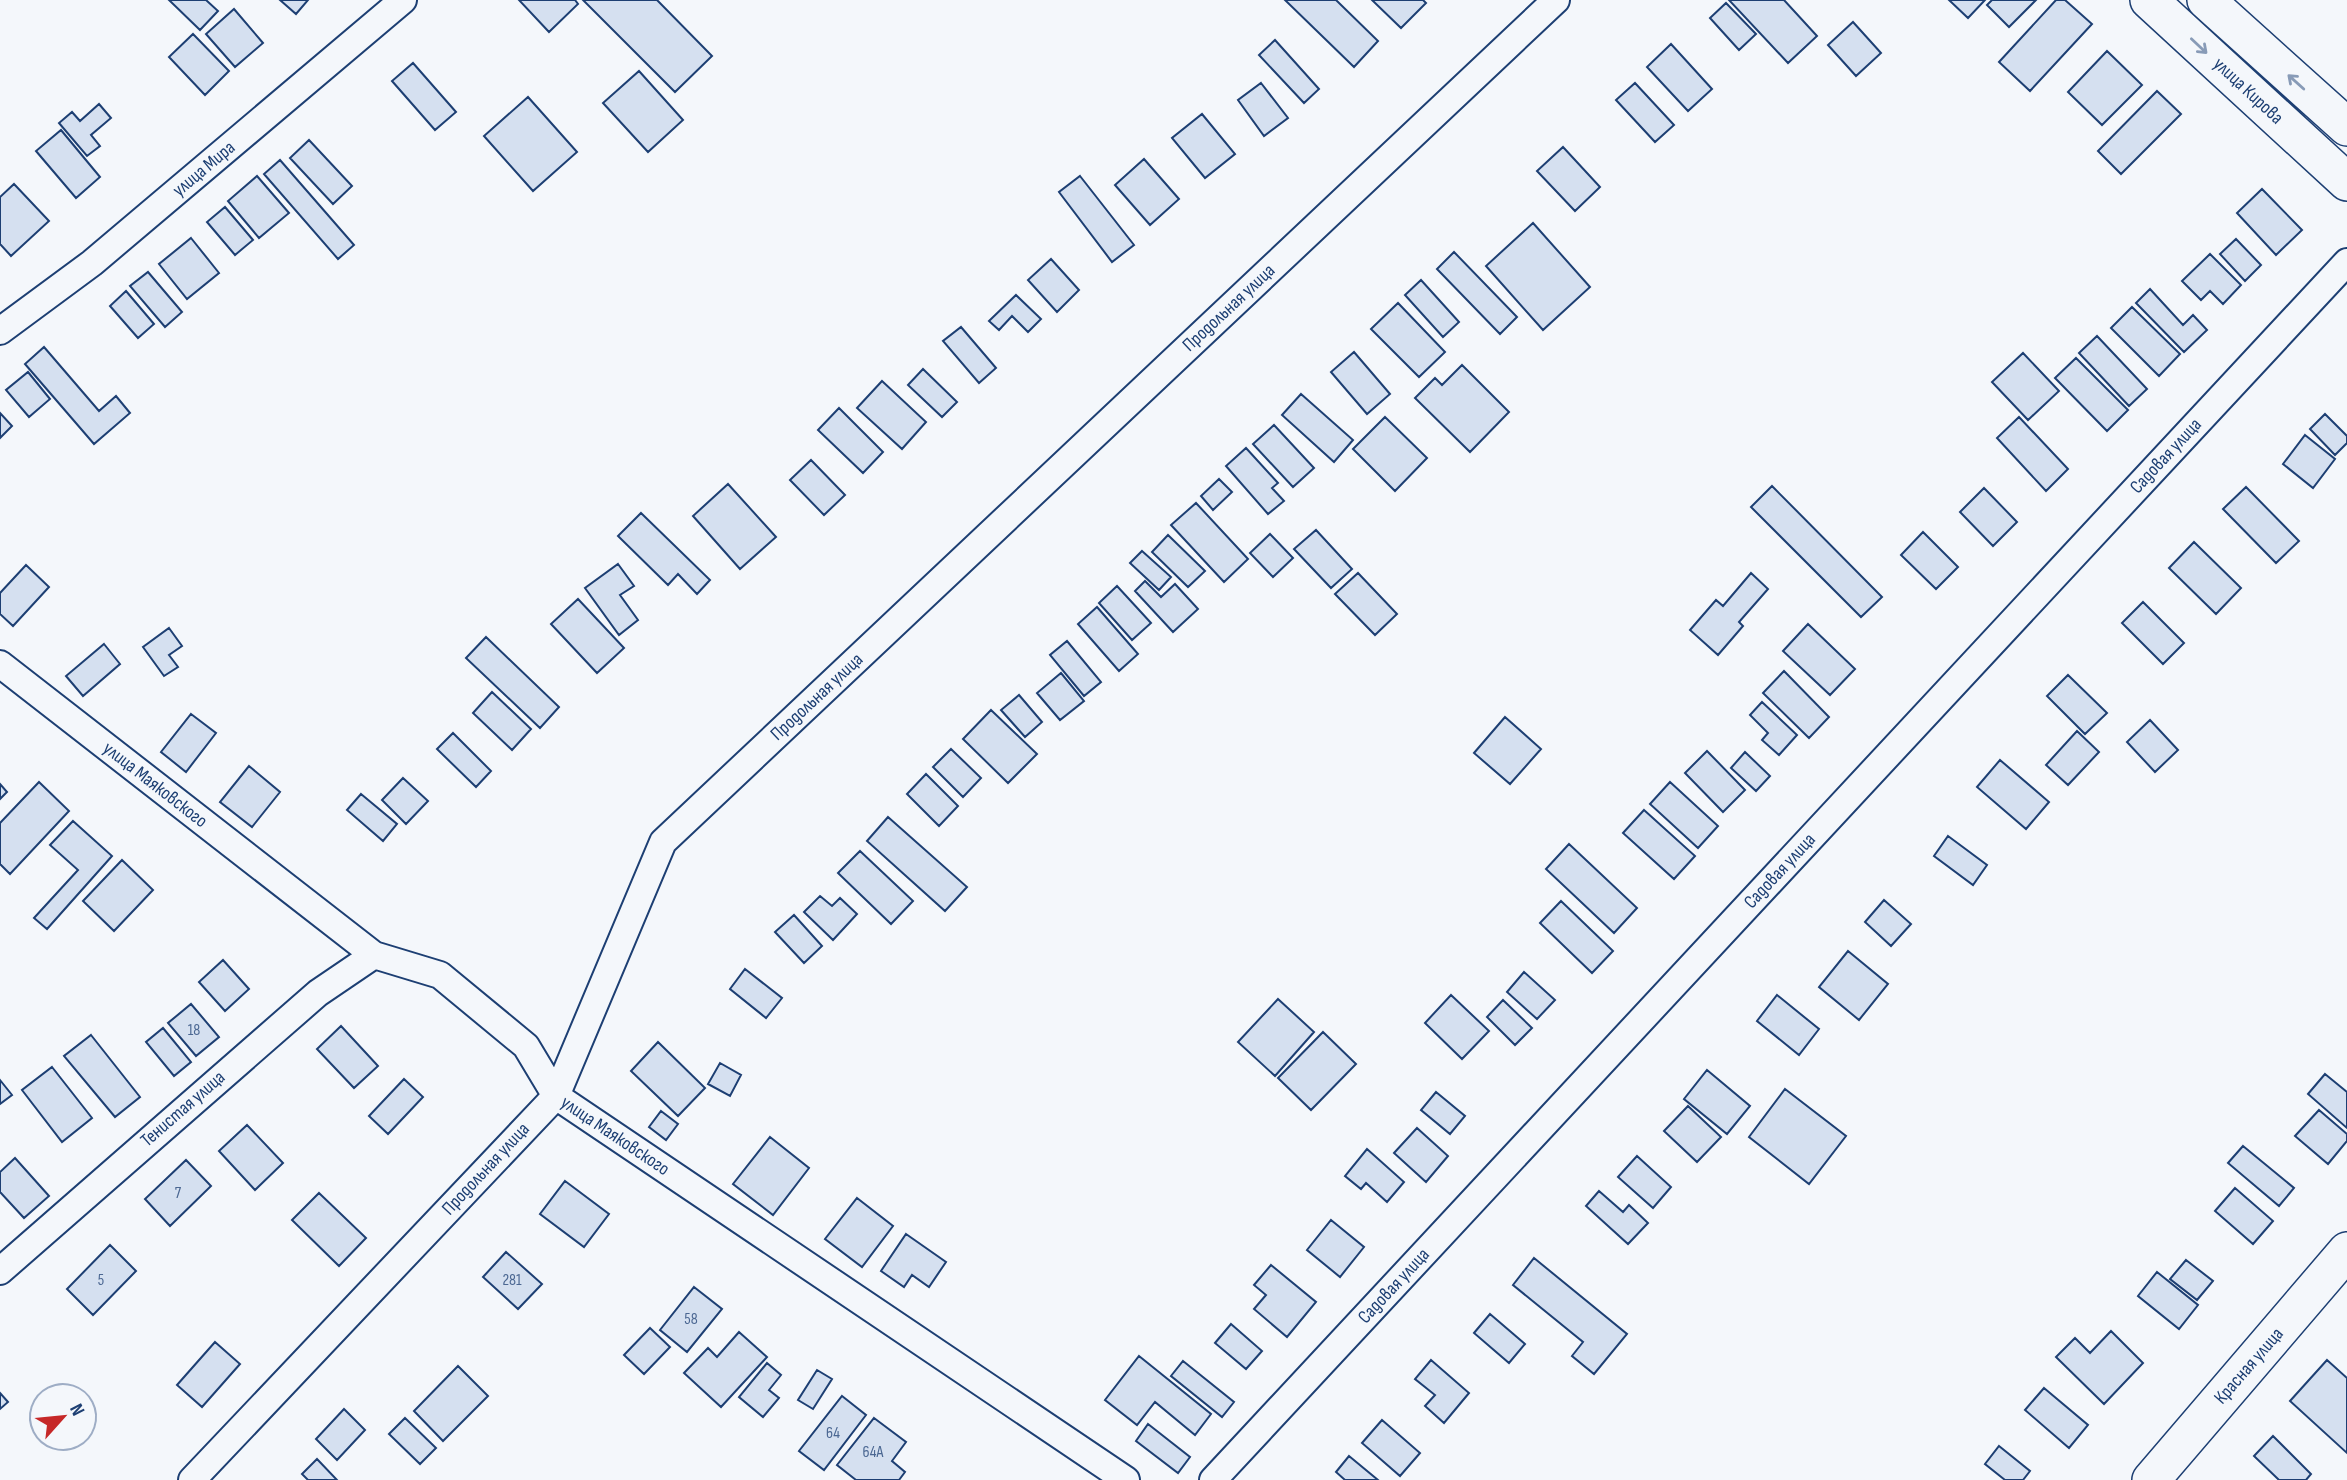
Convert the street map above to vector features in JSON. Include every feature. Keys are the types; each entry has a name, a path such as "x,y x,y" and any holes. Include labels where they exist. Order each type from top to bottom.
{"street":[{"name":"улица Мира","path":"0,331 92,263 403,0"},
{"name":"Продольная улица","path":"192,1480 556,1096 663,842 1556,0"},
{"name":"улица Кирова","path":"2149,0 2347,182"},
{"name":"улица Кирова","path":"2206,0 2347,127"},
{"name":"Садовая улица","path":"1213,1480 2347,262"},
{"name":"улица Маяковского","path":"0,664 374,956 440,975 526,1046 556,1096 1126,1480"},
{"name":"Тенистая улица","path":"0,1271 309,1001 374,956"},
{"name":"Красная улица","path":"2151,1480 2347,1251"}],"building":[{"path":"169,0 206,0 218,11 200,30"},
{"path":"280,0 308,0 296,14"},
{"path":"519,0 575,0 578,4 549,32"},
{"path":"583,0 657,0 712,56 675,92"},
{"path":"1285,0 1336,0 1378,41 1354,67"},
{"path":"1372,0 1423,0 1426,3 1401,28"},
{"path":"1729,0 1784,0 1817,36 1788,63"},
{"path":"1949,0 1985,0 1968,18"},
{"path":"1992,0 2036,0 2009,27 1987,5"},
{"path":"2056,0 2065,0 2092,24 2030,91 1999,62"},
{"path":"1726,3 1756,34 1739,50 1710,18"},
{"path":"234,9 263,43 235,67 206,34"},
{"path":"1853,22 1881,53 1856,76 1828,45"},
{"path":"193,34 229,71 205,95 169,57"},
{"path":"1275,40 1319,89 1304,103 1259,55"},
{"path":"1671,44 1712,89 1688,111 1647,67"},
{"path":"2107,51 2142,85 2102,125 2068,92"},
{"path":"413,63 456,112 435,130 392,81"},
{"path":"639,71 683,120 648,152 603,103"},
{"path":"1261,83 1288,118 1264,136 1238,100"},
{"path":"1635,83 1674,125 1655,142 1616,100"},
{"path":"2157,91 2181,114 2121,174 2098,151"},
{"path":"528,97 577,152 533,191 484,136"},
{"path":"99,104 111,118 91,135 100,146 87,156 59,123 72,112 80,121"},
{"path":"1202,114 1235,154 1205,178 1172,138"},
{"path":"61,130 100,177 76,198 36,151"},
{"path":"309,140 352,186 333,204 290,158"},
{"path":"1563,147 1600,187 1575,211 1537,171"},
{"path":"1144,159 1179,199 1150,225 1115,185"},
{"path":"280,160 354,245 338,259 264,174"},
{"path":"257,176 289,213 259,238 228,201"},
{"path":"1080,176 1134,245 1112,262 1059,192"},
{"path":"14,184 49,221 11,256 0,244 0,197"},
{"path":"2262,189 2302,230 2276,255 2237,213"},
{"path":"225,207 253,240 235,255 207,222"},
{"path":"1533,223 1590,287 1543,330 1486,266"},
{"path":"191,238 219,273 187,299 159,264"},
{"path":"2236,239 2261,265 2245,281 2220,254"},
{"path":"1454,252 1517,317 1500,334 1437,269"},
{"path":"2210,254 2241,285 2223,304 2210,291 2201,300 2182,281"},
{"path":"1051,259 1079,290 1057,312 1028,280"},
{"path":"148,272 182,312 165,327 130,286"},
{"path":"1421,280 1459,322 1443,337 1405,295"},
{"path":"2150,289 2183,325 2193,315 2207,330 2184,352 2136,303"},
{"path":"126,291 154,324 138,338 110,306"},
{"path":"1016,295 1041,319 1028,332 1012,316 999,330 989,321"},
{"path":"1398,303 1445,352 1419,377 1371,329"},
{"path":"2132,307 2180,354 2159,376 2111,328"},
{"path":"961,327 996,368 979,383 943,341"},
{"path":"2097,336 2147,389 2129,406 2079,353"},
{"path":"44,347 99,411 116,396 130,413 94,444 25,364"},
{"path":"1354,352 1390,394 1367,414 1331,372"},
{"path":"2023,353 2059,391 2028,420 1992,382"},
{"path":"2076,358 2128,410 2107,431 2055,378"},
{"path":"1462,365 1509,412 1470,452 1415,398 1435,378 1442,385"},
{"path":"923,369 957,402 942,417 908,385"},
{"path":"28,372 50,399 29,417 6,390"},
{"path":"882,381 926,422 902,449 857,408"},
{"path":"1301,394 1353,440 1334,462 1282,415"},
{"path":"839,408 883,452 863,473 818,430"},
{"path":"0,413 12,426 0,438"},
{"path":"2325,414 2347,436 2347,443 2335,455 2310,429"},
{"path":"1385,417 1427,458 1395,491 1353,449"},
{"path":"2019,417 2068,469 2046,491 1997,438"},
{"path":"1274,425 1314,468 1293,487 1253,444"},
{"path":"2305,435 2335,459 2313,488 2283,464"},
{"path":"1246,448 1278,483 1272,488 1284,501 1268,514 1226,466"},
{"path":"811,460 845,495 824,515 790,480"},
{"path":"1219,479 1232,492 1213,510 1201,496"},
{"path":"728,484 776,537 740,569 693,516"},
{"path":"1772,486 1882,597 1861,617 1751,507"},
{"path":"2246,487 2299,541 2276,563 2223,509"},
{"path":"1984,488 2017,522 1993,546 1960,512"},
{"path":"1196,503 1248,559 1224,582 1171,525"},
{"path":"641,513 710,580 697,594 678,574 668,585 618,536"},
{"path":"1316,530 1352,569 1331,588 1294,549"},
{"path":"1923,532 1958,567 1936,589 1901,555"},
{"path":"1270,534 1293,558 1273,577 1250,553"},
{"path":"1168,535 1205,571 1188,587 1152,552"},
{"path":"2194,542 2241,588 2216,614 2169,568"},
{"path":"1142,551 1171,577 1159,590 1130,563"},
{"path":"618,564 634,586 620,595 638,620 619,635 585,588"},
{"path":"26,565 49,587 13,626 0,614 0,593"},
{"path":"1358,573 1397,614 1375,635 1335,594"},
{"path":"1751,573 1768,589 1739,622 1743,626 1718,655 1690,630 1716,600 1723,606"},
{"path":"1145,581 1161,597 1175,584 1198,609 1173,632 1135,591"},
{"path":"1117,586 1151,623 1132,640 1099,603"},
{"path":"578,599 624,648 597,673 551,624"},
{"path":"2143,602 2184,643 2163,664 2122,623"},
{"path":"1097,607 1138,654 1119,671 1078,624"},
{"path":"1808,624 1855,669 1830,695 1783,651"},
{"path":"169,628 182,646 169,655 178,667 164,676 143,647"},
{"path":"486,637 559,707 540,728 466,658"},
{"path":"1067,641 1101,682 1084,696 1050,655"},
{"path":"104,644 120,664 83,696 66,676"},
{"path":"1784,671 1829,717 1809,738 1763,693"},
{"path":"1061,673 1084,701 1060,720 1037,693"},
{"path":"2068,675 2107,713 2085,734 2047,696"},
{"path":"492,692 531,729 512,750 473,713"},
{"path":"1019,695 1042,722 1025,737 1001,710"},
{"path":"1762,702 1797,735 1779,755 1762,740 1768,733 1750,715"},
{"path":"991,710 1037,754 1008,783 963,739"},
{"path":"191,714 216,733 186,772 161,752"},
{"path":"1505,717 1541,749 1510,784 1474,753"},
{"path":"2150,720 2178,750 2155,772 2127,742"},
{"path":"2077,731 2099,752 2068,785 2046,765"},
{"path":"453,733 491,771 476,787 437,749"},
{"path":"951,749 981,778 963,797 933,767"},
{"path":"1707,751 1745,790 1723,812 1685,773"},
{"path":"1745,752 1770,776 1756,791 1731,768"},
{"path":"2000,760 2049,802 2026,829 1977,787"},
{"path":"249,766 280,792 252,827 220,802"},
{"path":"926,774 958,806 939,826 907,794"},
{"path":"403,778 428,801 406,824 382,800"},
{"path":"39,782 69,811 10,874 0,864 0,823"},
{"path":"1670,782 1718,826 1698,848 1650,804"},
{"path":"0,784 7,792 0,799"},
{"path":"361,794 397,824 383,841 347,810"},
{"path":"1644,810 1695,856 1674,879 1623,833"},
{"path":"888,817 967,887 945,911 867,841"},
{"path":"73,821 112,856 47,929 34,918 78,870 50,845"},
{"path":"1948,836 1987,865 1973,885 1934,856"},
{"path":"1569,844 1637,908 1614,933 1546,869"},
{"path":"860,851 913,901 891,924 838,873"},
{"path":"122,860 153,890 114,931 83,901"},
{"path":"820,896 832,906 840,898 857,914 833,940 804,912"},
{"path":"1884,900 1911,924 1891,946 1865,922"},
{"path":"1561,901 1613,951 1592,973 1540,923"},
{"path":"794,915 822,946 804,963 775,932"},
{"path":"1848,951 1888,984 1859,1020 1819,987"},
{"path":"223,960 249,989 225,1011 199,982"},
{"path":"745,969 782,998 766,1018 730,989"},
{"path":"1524,972 1555,1000 1537,1019 1507,992"},
{"path":"1451,995 1489,1031 1462,1059 1425,1023"},
{"path":"1777,995 1819,1029 1799,1055 1757,1021"},
{"path":"1278,999 1314,1032 1275,1076 1238,1042"},
{"path":"1503,1000 1532,1028 1515,1045 1487,1017"},
{"path":"191,1004 219,1037 196,1056 168,1023"},
{"path":"341,1026 378,1066 354,1088 317,1049"},
{"path":"163,1028 191,1062 174,1076 146,1042"},
{"path":"1323,1032 1356,1064 1311,1110 1278,1078"},
{"path":"91,1035 140,1097 115,1117 64,1056"},
{"path":"658,1042 705,1088 678,1116 631,1071"},
{"path":"720,1063 741,1075 730,1096 708,1084"},
{"path":"52,1067 92,1118 62,1142 22,1090"},
{"path":"1707,1070 1750,1106 1727,1134 1684,1099"},
{"path":"2325,1074 2347,1092 2347,1128 2308,1094"},
{"path":"404,1079 423,1097 388,1134 369,1116"},
{"path":"0,1080 12,1095 0,1104"},
{"path":"1785,1089 1846,1136 1809,1184 1749,1137"},
{"path":"1436,1092 1465,1116 1450,1134 1421,1110"},
{"path":"1688,1106 1721,1137 1697,1162 1664,1131"},
{"path":"2319,1110 2347,1134 2347,1141 2328,1164 2295,1136"},
{"path":"661,1111 678,1124 666,1140 649,1127"},
{"path":"247,1125 283,1163 255,1190 219,1151"},
{"path":"1417,1128 1448,1156 1426,1182 1394,1153"},
{"path":"770,1137 809,1168 773,1215 733,1184"},
{"path":"2243,1146 2294,1188 2279,1206 2228,1163"},
{"path":"1367,1149 1404,1182 1387,1202 1366,1183 1361,1189 1345,1176"},
{"path":"1637,1156 1671,1187 1653,1208 1618,1177"},
{"path":"15,1158 49,1196 24,1218 0,1192 0,1172"},
{"path":"186,1160 211,1186 170,1226 145,1199"},
{"path":"565,1181 609,1214 584,1247 540,1214"},
{"path":"2235,1188 2273,1221 2253,1244 2215,1211"},
{"path":"1599,1191 1623,1212 1629,1205 1648,1223 1628,1244 1586,1206"},
{"path":"319,1193 366,1238 339,1266 292,1220"},
{"path":"857,1198 893,1226 862,1267 825,1239"},
{"path":"1331,1220 1364,1247 1340,1277 1307,1250"},
{"path":"906,1234 946,1262 929,1287 912,1275 904,1287 881,1271"},
{"path":"110,1245 136,1271 93,1315 67,1289"},
{"path":"506,1252 542,1284 518,1309 483,1277"},
{"path":"1534,1258 1627,1334 1594,1374 1572,1356 1583,1342 1513,1285"},
{"path":"2186,1260 2213,1281 2197,1300 2170,1279"},
{"path":"1271,1265 1316,1302 1287,1337 1254,1309 1266,1295 1254,1285"},
{"path":"2157,1272 2198,1305 2179,1329 2138,1296"},
{"path":"694,1287 722,1309 687,1352 660,1330"},
{"path":"1490,1314 1525,1344 1509,1363 1474,1333"},
{"path":"1231,1324 1262,1351 1246,1369 1215,1343"},
{"path":"650,1328 670,1347 644,1374 624,1355"},
{"path":"2111,1331 2143,1363 2104,1404 2056,1357 2075,1338 2090,1353"},
{"path":"739,1332 767,1357 721,1407 684,1373 708,1348 717,1357"},
{"path":"215,1342 240,1364 202,1407 177,1385"},
{"path":"1139,1356 1211,1414 1195,1435 1155,1402 1137,1425 1105,1400"},
{"path":"1431,1360 1469,1393 1444,1423 1425,1406 1435,1395 1415,1379"},
{"path":"2327,1360 2347,1378 2347,1453 2290,1401"},
{"path":"1183,1361 1234,1402 1222,1417 1171,1376"},
{"path":"767,1363 781,1375 769,1390 779,1398 763,1417 739,1397"},
{"path":"458,1366 488,1396 443,1441 414,1411"},
{"path":"817,1370 832,1379 813,1409 798,1400"},
{"path":"2044,1388 2088,1425 2069,1448 2025,1410"},
{"path":"0,1393 8,1402 0,1409"},
{"path":"842,1396 866,1415 824,1470 799,1451"},
{"path":"344,1409 365,1430 337,1460 316,1439"},
{"path":"405,1418 436,1448 420,1464 389,1434"},
{"path":"874,1418 906,1442 892,1461 905,1472 899,1480 856,1480 837,1465"},
{"path":"1382,1420 1420,1453 1400,1476 1362,1443"},
{"path":"1148,1424 1190,1457 1178,1473 1136,1441"},
{"path":"2273,1436 2311,1474 2306,1480 2279,1480 2254,1456"},
{"path":"1999,1446 2030,1471 2023,1480 2005,1480 1985,1464"},
{"path":"1349,1456 1378,1480 1345,1480 1336,1472"},
{"path":"317,1459 337,1480 308,1480 302,1474"}]}
